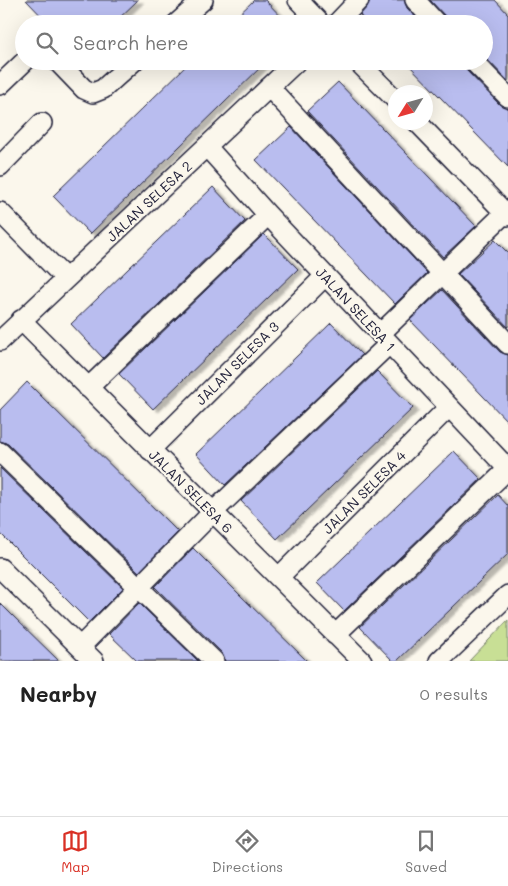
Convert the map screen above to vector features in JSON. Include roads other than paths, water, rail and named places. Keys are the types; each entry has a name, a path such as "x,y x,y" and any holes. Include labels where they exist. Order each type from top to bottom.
{"street":[{"path":"186,15 203,0"},
{"path":"298,0 312,15"},
{"path":"345,15 359,0"},
{"path":"415,0 429,15"},
{"path":"0,85 16,70"},
{"path":"66,70 84,89 93,93 103,90 124,70"},
{"name":"JALAN SELESA 2","path":"0,341 287,70"},
{"path":"366,70 388,92"},
{"path":"482,70 508,98"},
{"path":"269,87 508,344"},
{"path":"0,166 42,122"},
{"path":"0,568 89,657 139,588 385,339 441,274 506,214 425,130"},
{"name":"JALAN SELESA 1","path":"207,147 325,276 508,469"},
{"path":"0,212 65,278"},
{"path":"88,388 268,215"},
{"name":"JALAN SELESA 3","path":"150,450 325,276"},
{"name":"JALAN SELESA 6","path":"21,320 362,661"},
{"name":"JALAN SELESA 4","path":"279,577 449,407"},
{"path":"0,452 214,661"},
{"path":"335,635 508,469"},
{"path":"439,661 508,596"}]}
